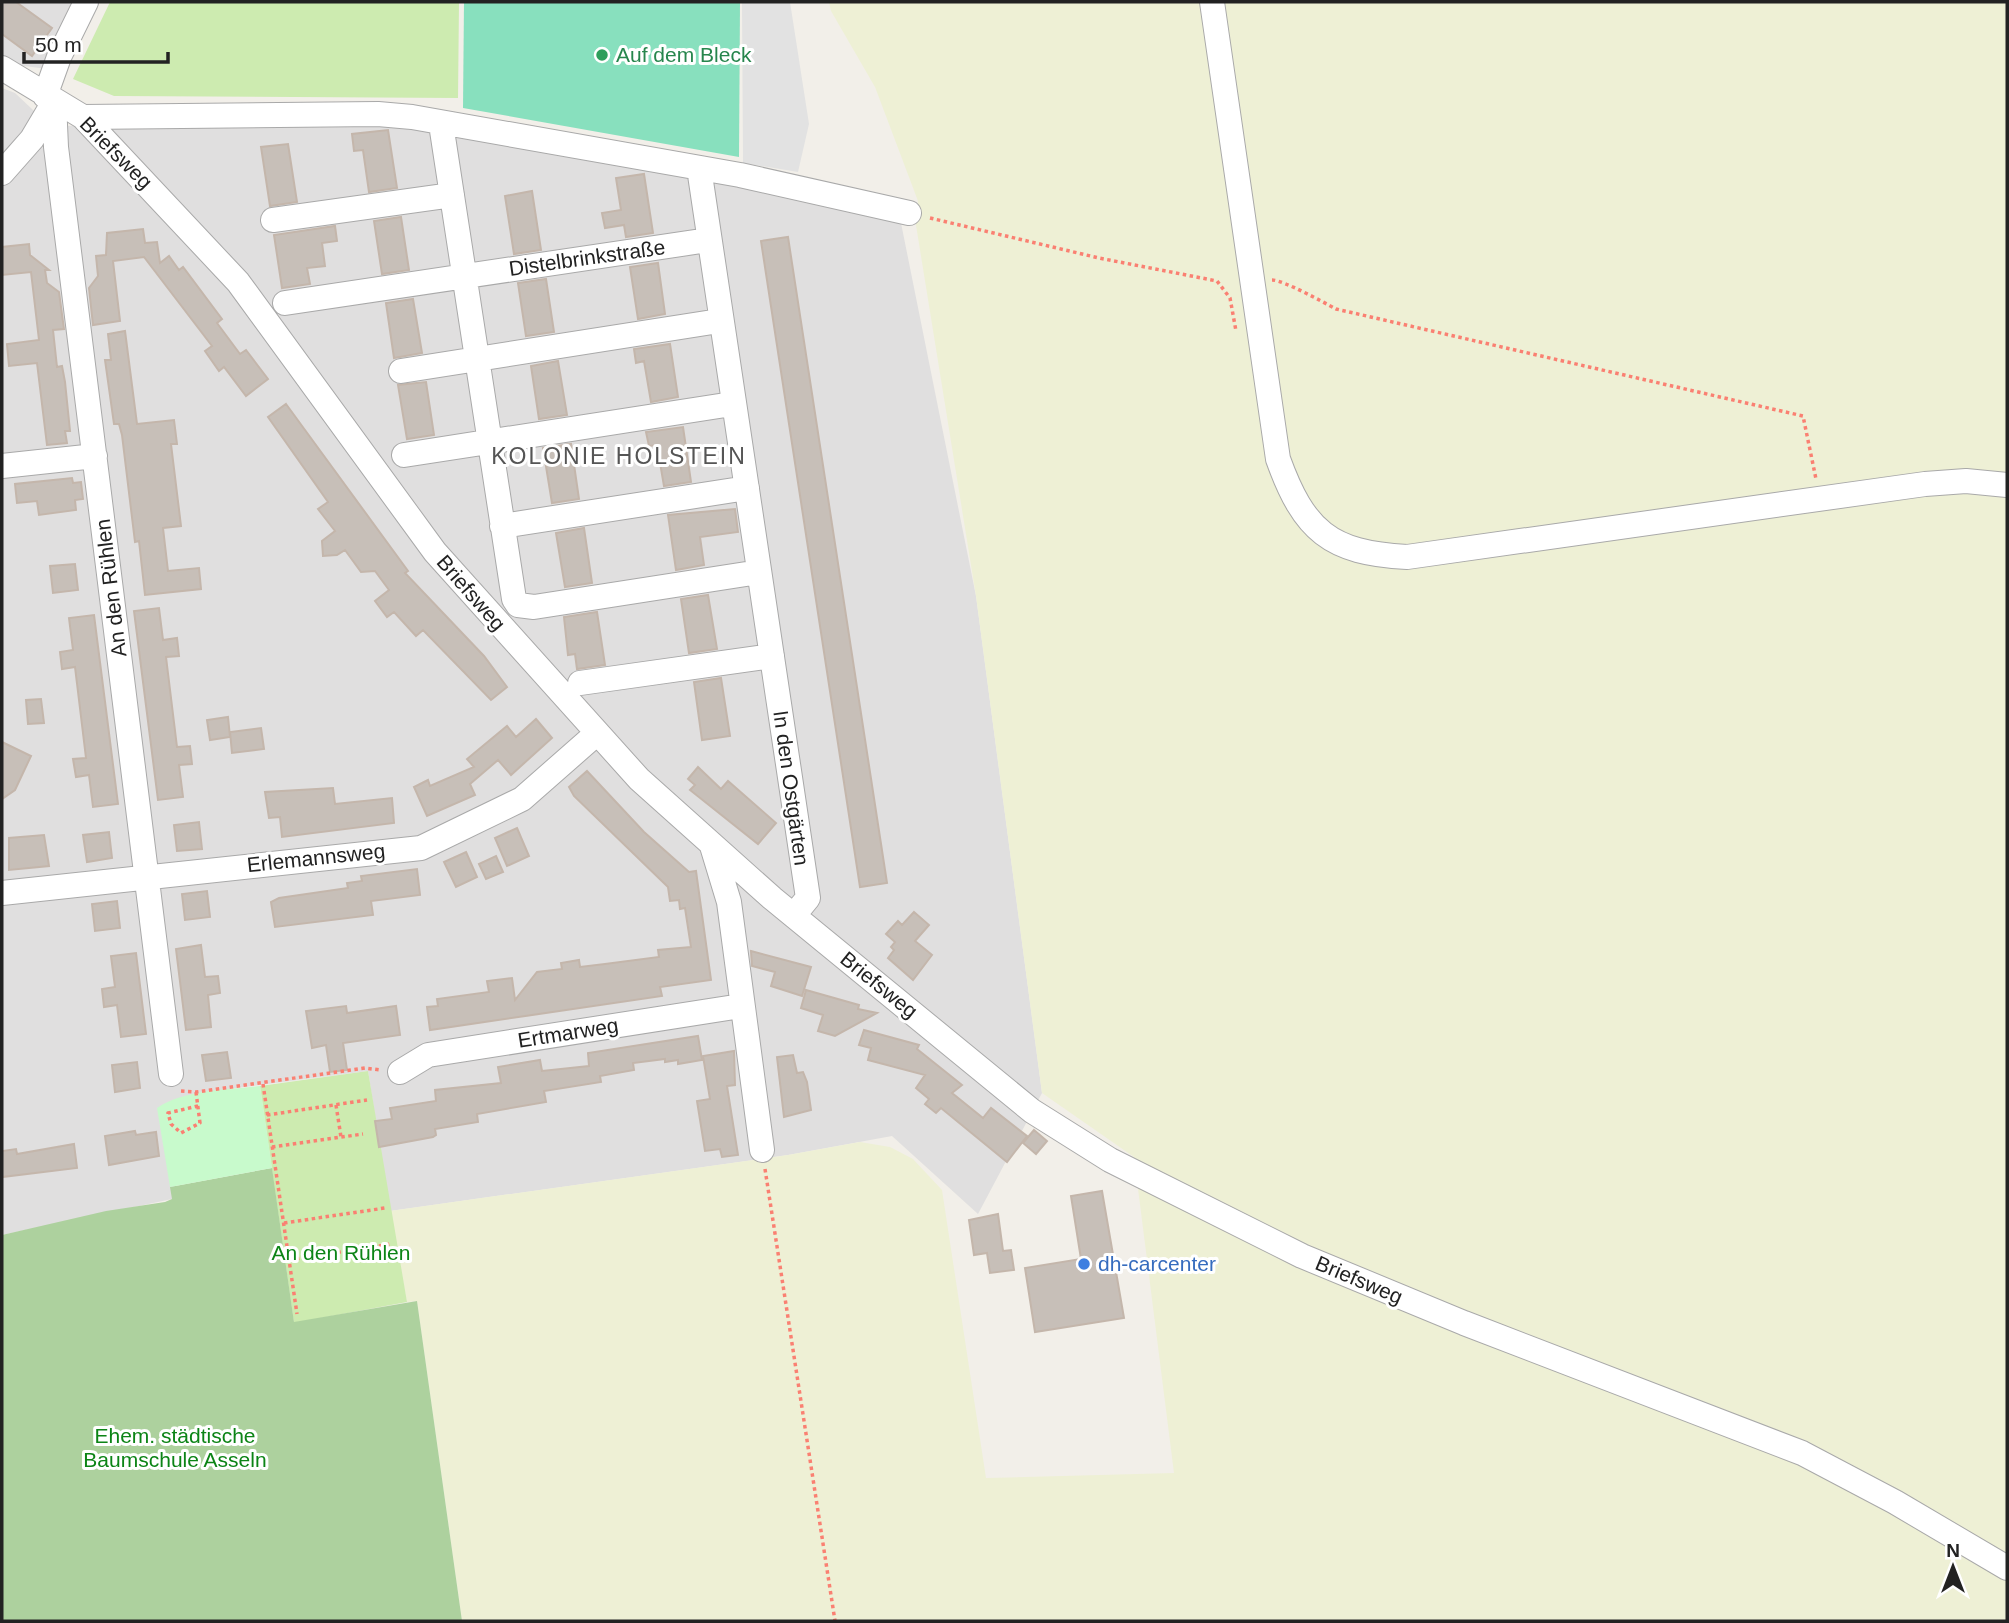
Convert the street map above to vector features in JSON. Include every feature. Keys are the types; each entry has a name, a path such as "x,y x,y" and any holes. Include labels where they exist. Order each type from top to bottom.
{"street":[{"path":"2,173 32,139 86,2"},
{"path":"1212,2 1278,459 1304,513 1321,533 1369,555 1407,557 1446,554 1925,484 1966,481 2003,484"},
{"name":"Briefsweg","path":"2,68 49,99 83,117 239,282 435,552 639,779 772,898 1032,1111 1110,1160 1327,1268 1802,1453 1895,1502 2007,1568"},
{"name":"An den Rühlen","path":"49,99 174,1081"},
{"path":"83,117 378,114 699,169 909,213"},
{"path":"441,124 511,589 518,605 534,607 759,572"},
{"name":"In den Ostgärten","path":"699,169 719,321 747,488 807,898 794,915"},
{"path":"273,220 452,195"},
{"name":"Distelbrinkstraße","path":"285,303 708,240"},
{"path":"401,371 719,321"},
{"path":"404,455 607,426 732,404"},
{"path":"2,466 95,456"},
{"path":"502,526 747,488"},
{"path":"580,683 772,656"},
{"name":"Erlemannsweg","path":"2,893 421,848 522,799 596,734"},
{"path":"711,843 721,869 733,934 762,1150"},
{"path":"733,934 748,907 772,898"},
{"name":"Ertmarweg","path":"400,1072 428,1055 741,1006"}],"path":[{"path":"909,213 1099,258 1203,277 1217,281 1226,289"},
{"path":"1254,290 1264,283 1280,280 1294,290 1313,295 1336,309 1803,416 1819,498"},
{"path":"174,1081 184,1093 365,1068 400,1072"},
{"path":"263,1084 298,1314"},
{"path":"196,1092 198,1106 200,1123 181,1133 176,1130 168,1114 173,1110 198,1106"},
{"path":"267,1115 367,1100"},
{"path":"336,1105 341,1137"},
{"path":"272,1147 363,1134"},
{"path":"762,1150 835,1621"},
{"path":"284,1223 385,1208"},
{"path":"289,1260 391,1244"}],"shaded area":[{"path":"2,2 78,2 47,69 2,63"},
{"path":"742,2 790,2 809,124 798,172 743,163"},
{"path":"2,88 15,93 50,126 397,123 713,180 901,223 976,596 1042,1093 978,1214 892,1136 788,1155 390,1211 368,1071 199,1093 172,1199 2,1235"}],"green space":[{"path":"110,2 459,2 458,98 114,96 73,79"},
{"name":"Auf dem Bleck","path":"464,2 740,2 739,157 463,108"},
{"path":"829,2 2007,2 2007,1621 462,1621 417,1301 407,1302 390,1211 788,1155 860,1142 890,1147 913,1159 942,1190 986,1478 1174,1473 1134,1157 1042,1093 976,596 915,219 918,201 875,87 831,11"},
{"name":"An den Rühlen","path":"368,1071 407,1302 294,1323 260,1086"},
{"path":"260,1086 272,1168 170,1187 157,1108 193,1094"},
{"name":"Ehem. städtische Baumschule Asseln","path":"272,1168 294,1322 417,1301 462,1621 2,1621 2,1235 106,1211 165,1202 172,1199 170,1187"}],"building":[{"path":"2,2 16,2 52,28 32,56 2,34"},
{"path":"388,130 397,188 369,192 363,150 354,151 352,134"},
{"path":"288,144 297,202 270,206 261,147"},
{"path":"644,174 653,233 626,237 624,225 605,228 602,213 621,210 616,178"},
{"path":"532,191 541,250 514,254 505,196"},
{"path":"401,217 409,270 382,274 374,221"},
{"path":"335,226 337,241 322,243 325,266 307,268 310,284 282,288 274,235"},
{"path":"143,229 145,243 157,242 160,263 169,256 179,270 183,267 222,319 217,323 240,354 246,350 268,379 246,396 224,367 219,371 205,351 212,346 144,257 113,261 120,321 93,325 89,288 98,276 96,256 106,255 107,233"},
{"path":"788,237 887,883 860,887 761,241"},
{"path":"29,244 30,255 49,270 45,270 47,283 59,292 64,329 53,330 57,367 62,366 65,382 70,431 65,431 67,443 47,445 37,363 9,366 7,344 39,340 31,272 2,275 2,247"},
{"path":"658,263 665,314 638,319 630,267"},
{"path":"546,279 554,332 526,336 518,283"},
{"path":"413,299 422,353 394,358 386,303"},
{"path":"125,331 137,424 174,420 177,444 171,444 181,526 163,528 168,571 199,568 201,589 145,595 139,541 135,542 122,435 119,424 114,424 105,360 111,360 108,334"},
{"path":"670,344 678,397 651,402 644,361 636,363 634,349"},
{"path":"558,361 567,415 539,419 531,366"},
{"path":"426,382 434,435 407,439 398,385"},
{"path":"286,404 408,571 405,573 484,656 507,687 491,700 423,630 416,636 394,612 387,617 375,601 389,590 375,571 361,572 345,550 337,555 323,556 322,541 335,531 318,509 328,502 268,417"},
{"path":"683,427 691,482 664,486 657,445 649,446 646,432"},
{"path":"571,444 579,499 552,503 543,448"},
{"path":"72,478 73,483 81,482 83,499 75,500 76,510 39,515 37,501 17,503 15,484"},
{"path":"735,509 738,532 700,537 704,565 676,570 668,515"},
{"path":"584,528 592,583 565,587 556,533"},
{"path":"75,564 78,590 53,593 50,566"},
{"path":"708,595 717,649 689,653 681,599"},
{"path":"159,608 163,640 177,638 179,656 166,657 177,747 190,746 192,764 179,765 183,797 158,800 134,611"},
{"path":"597,612 605,665 577,669 575,654 568,655 564,617"},
{"path":"94,615 118,804 93,807 89,775 76,777 73,759 86,758 75,667 62,669 60,652 73,650 69,618"},
{"path":"721,678 730,736 702,740 694,682"},
{"path":"41,699 44,723 28,724 26,700"},
{"path":"228,717 230,737 210,740 207,720"},
{"path":"536,719 552,738 511,775 498,760 470,784 475,795 427,816 414,787 428,780 430,786 474,767 467,759 507,726 516,737"},
{"path":"261,728 264,749 232,753 230,732"},
{"path":"2,742 31,756 15,790 2,799"},
{"path":"698,767 721,789 728,781 776,823 758,844 690,790 695,785 688,779"},
{"path":"587,771 644,832 689,872 696,871 711,980 660,987 662,996 430,1030 427,1007 438,1006 437,999 489,992 487,981 512,978 515,1000 537,972 562,969 561,963 579,960 580,967 605,964 659,957 658,950 691,947 685,908 680,909 679,900 670,901 668,887 574,796 569,787"},
{"path":"333,788 335,804 392,798 394,823 282,837 280,817 269,818 265,792"},
{"path":"199,822 202,849 177,851 174,825"},
{"path":"517,828 529,856 507,866 495,838"},
{"path":"109,832 112,858 87,862 83,835"},
{"path":"44,835 49,866 9,870 9,838"},
{"path":"466,852 477,877 456,887 444,862"},
{"path":"496,856 503,872 486,879 479,864"},
{"path":"417,869 420,895 371,901 373,915 275,927 271,902 279,898 348,888 347,883 362,881 361,876"},
{"path":"207,891 210,917 185,920 182,894"},
{"path":"117,901 120,928 95,931 92,904"},
{"path":"914,912 929,925 915,941 932,955 913,980 888,958 894,950 891,947 895,942 886,934 898,921 902,925"},
{"path":"201,945 205,977 218,976 220,993 208,995 211,1027 186,1030 176,949"},
{"path":"751,951 811,967 802,996 771,986 775,972 752,966"},
{"path":"136,953 146,1034 121,1037 117,1005 104,1007 102,989 115,987 111,956"},
{"path":"806,990 877,1013 835,1036 818,1031 823,1015 801,1008"},
{"path":"346,1006 347,1013 396,1006 400,1035 343,1043 347,1070 330,1072 326,1045 312,1048 306,1011"},
{"path":"864,1030 919,1045 917,1049 962,1085 952,1093 983,1118 991,1108 1027,1136 1007,1162 941,1108 936,1113 925,1104 929,1099 916,1088 925,1075 868,1060 871,1048 859,1045"},
{"path":"698,1036 702,1060 678,1064 678,1060 665,1062 665,1059 633,1063 634,1070 600,1076 601,1082 544,1091 546,1102 477,1114 478,1122 435,1129 436,1135 433,1137 379,1147 375,1121 392,1119 390,1108 436,1101 435,1090 501,1083 498,1067 540,1060 542,1071 589,1066 588,1053"},
{"path":"734,1051 735,1085 727,1086 738,1155 722,1157 720,1149 705,1151 697,1101 710,1099 703,1056"},
{"path":"227,1052 231,1078 206,1081 202,1055"},
{"path":"793,1055 797,1073 803,1072 807,1082 811,1110 784,1117 777,1057"},
{"path":"137,1062 140,1088 115,1092 112,1065"},
{"path":"1034,1130 1047,1141 1036,1154 1023,1143"},
{"path":"135,1131 136,1135 156,1132 159,1156 109,1165 105,1136"},
{"path":"74,1144 77,1168 2,1177 2,1151 16,1149 17,1154"},
{"name":"dh-carcenter","path":"1102,1191 1124,1318 1035,1332 1025,1268 1081,1259 1071,1196"},
{"path":"998,1214 1003,1251 1011,1250 1014,1270 990,1273 987,1253 974,1255 969,1220"}],"place":[{"name":"Auf dem Bleck","path":"602,55"},
{"name":"dh-carcenter","path":"1084,1264"}],"district":[{"name":"KOLONIE HOLSTEIN","path":"619,456"}]}
